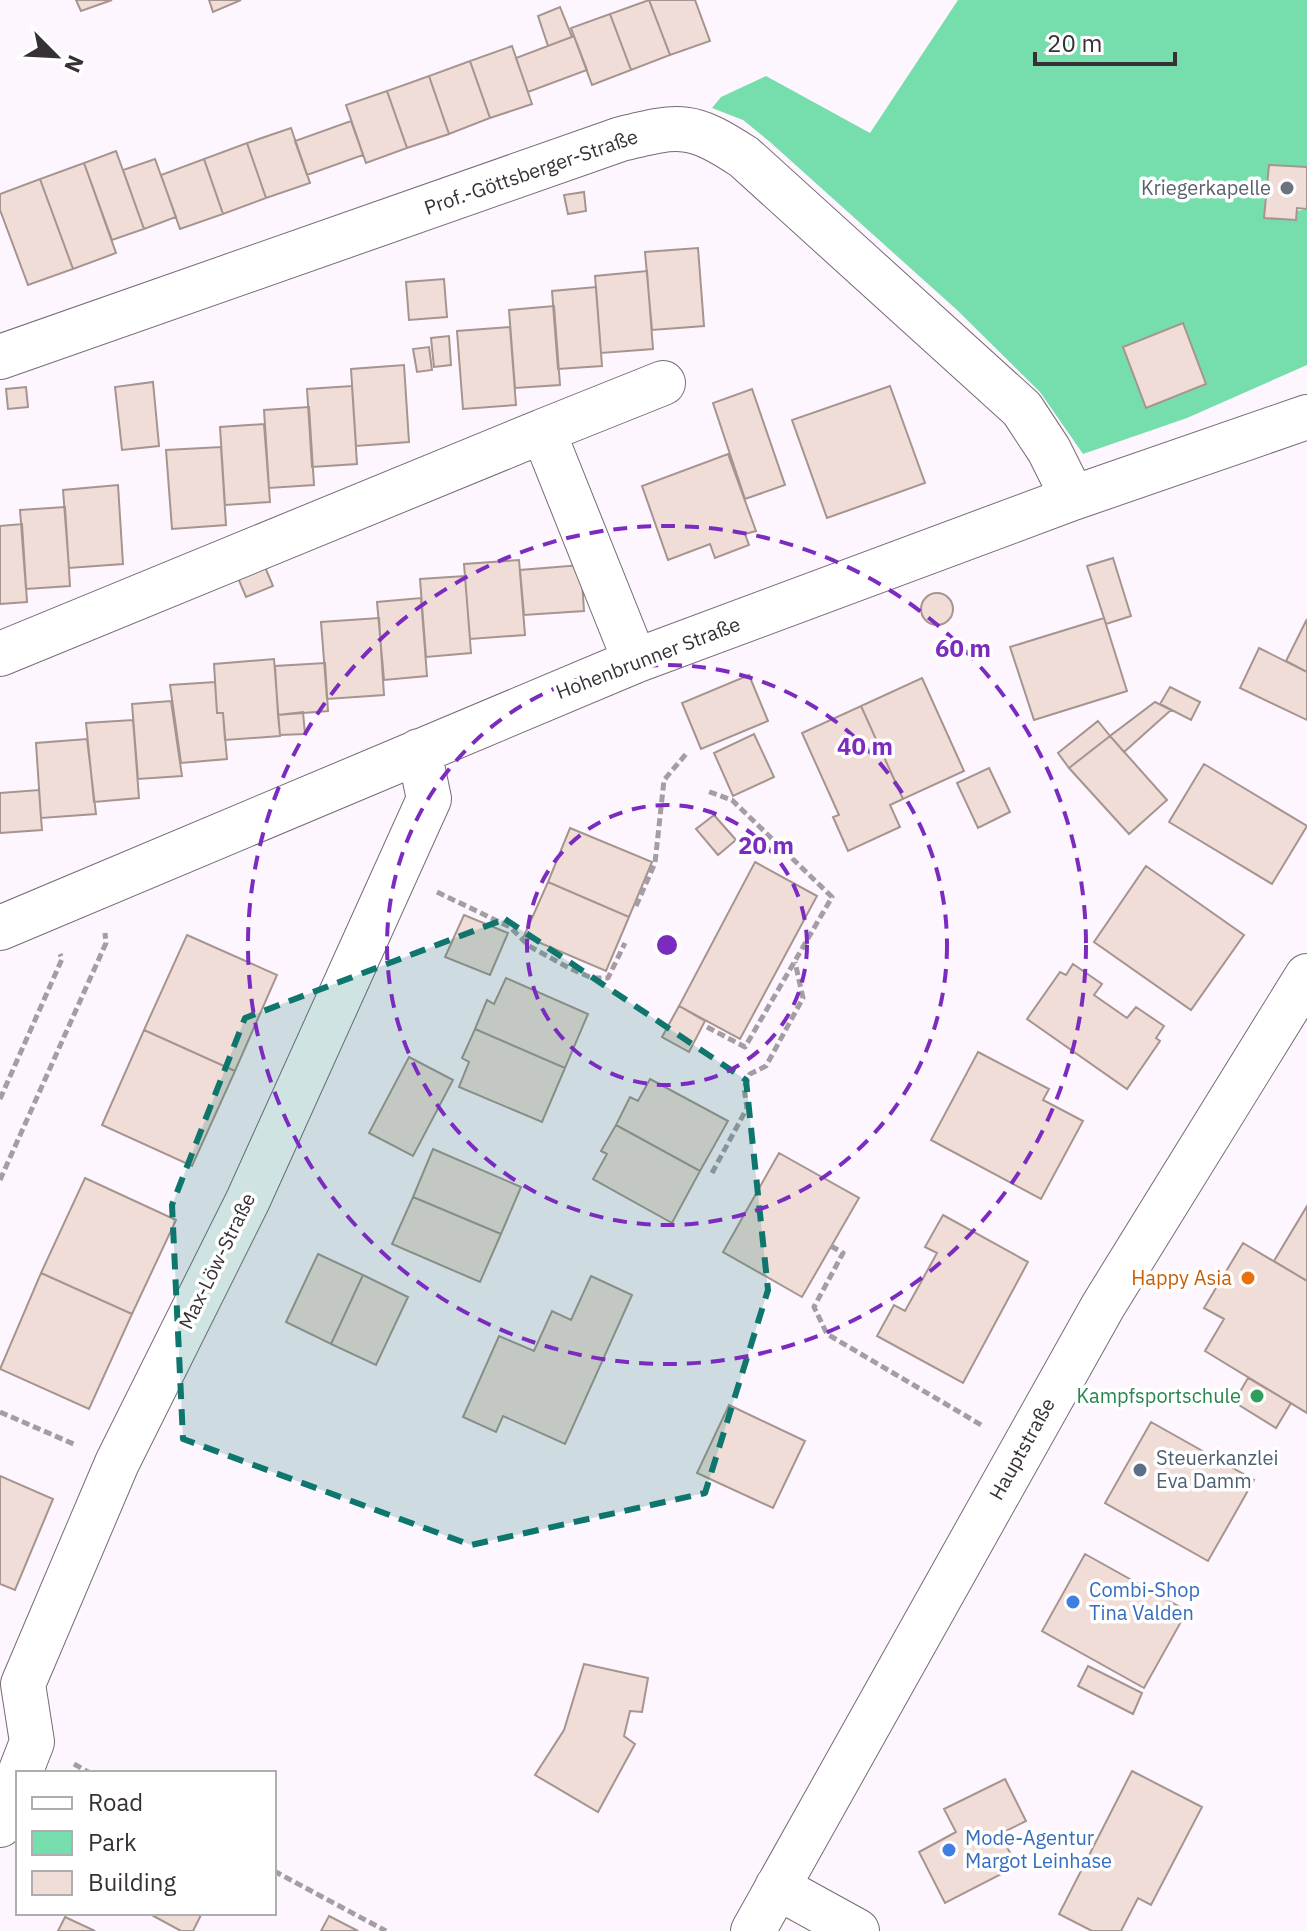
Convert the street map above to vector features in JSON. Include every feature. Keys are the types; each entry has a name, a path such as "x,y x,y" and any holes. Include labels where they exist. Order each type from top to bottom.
{"street":[{"name":"Prof.-Göttsberger-Straße","path":"0,357 621,139 665,128 706,132 744,157 1022,409 1049,450 1073,498"},
{"path":"0,654 663,383"},
{"name":"Hohenbrunner Straße","path":"0,928 635,661 1073,498 1307,417"},
{"path":"543,431 635,661"},
{"name":"Max-Löw-Straße","path":"21,1771 32,1742 12,1679 248,1200 429,799 419,751"},
{"name":"Hauptstraße","path":"753,1931 1103,1306 1307,976"},
{"path":"0,1825 16,1784"},
{"path":"777,1887 857,1931"}],"path":[{"path":"636,906 655,863 664,780 686,754"},
{"path":"707,791 732,800 832,897 745,1047 707,1027"},
{"path":"0,1180 106,943 101,888"},
{"path":"429,889 510,927 529,946 592,978 608,978 625,943"},
{"path":"712,1173 747,1108 744,1088 750,1074 766,1066 803,998 795,961"},
{"path":"0,1099 49,988"},
{"path":"831,1246 843,1253 814,1307 827,1334 987,1428"},
{"path":"0,1412 117,1463"},
{"path":"276,1872 386,1931"}],"highlighted area":[{"path":"505,919 746,1080 768,1290 705,1493 471,1545 183,1439 172,1205 245,1018"}],"green space":[{"path":"958,0 1307,0 1307,167 1269,165 1264,217 1307,209 1307,365 1187,418 1083,454 1040,392 957,310 770,142 743,120 712,108 721,97 766,76 870,133"}],"building":[{"path":"76,0 112,0 81,11"},
{"path":"209,0 241,0 213,12"},
{"path":"649,0 670,55 631,70 610,14"},
{"path":"649,0 695,0 710,41 670,55"},
{"path":"560,7 572,37 548,46 538,16"},
{"path":"610,14 631,70 592,85 571,28"},
{"path":"574,36 587,70 528,92 516,58"},
{"path":"512,46 532,104 490,118 470,61"},
{"path":"470,61 490,118 449,134 429,76"},
{"path":"429,76 449,134 407,148 387,91"},
{"path":"387,91 407,148 366,163 346,105"},
{"path":"351,121 363,155 307,175 295,141"},
{"path":"291,128 310,183 266,198 247,143"},
{"path":"247,143 266,198 223,214 204,159"},
{"path":"116,151 144,229 112,240 84,163"},
{"path":"155,159 176,217 144,229 123,170"},
{"path":"204,159 223,214 180,229 161,175"},
{"path":"84,163 116,253 73,269 40,179"},
{"name":"Kriegerkapelle","path":"1269,165 1307,167 1307,209 1297,208 1296,220 1264,218"},
{"path":"40,179 73,269 28,285 0,210 0,194"},
{"path":"584,192 586,211 568,214 564,195"},
{"path":"698,248 704,326 652,330 645,252"},
{"path":"647,271 653,349 601,353 595,276"},
{"path":"444,279 447,317 409,320 406,282"},
{"path":"596,287 602,366 558,369 552,291"},
{"path":"554,306 560,385 515,388 509,310"},
{"path":"1183,323 1206,384 1146,408 1123,347"},
{"path":"510,327 516,405 463,409 457,331"},
{"path":"449,336 451,365 434,367 431,338"},
{"path":"429,347 432,370 417,372 413,349"},
{"path":"404,365 409,442 356,446 351,369"},
{"path":"153,382 159,446 122,450 115,387"},
{"path":"352,386 357,464 312,467 307,389"},
{"path":"890,386 925,483 827,518 792,420"},
{"path":"26,387 28,407 8,409 6,389"},
{"path":"752,389 785,485 745,499 713,403"},
{"path":"309,407 314,485 269,488 264,410"},
{"path":"264,424 270,502 225,505 220,427"},
{"path":"221,447 226,525 172,529 166,450"},
{"path":"728,454 756,531 745,534 749,545 715,558 710,544 668,560 642,486"},
{"path":"118,485 123,564 69,568 63,490"},
{"path":"65,507 70,586 26,589 20,510"},
{"path":"22,524 27,602 0,604 0,526"},
{"path":"1113,558 1131,616 1106,624 1087,566"},
{"path":"519,560 525,635 470,639 464,564"},
{"path":"581,565 584,611 524,615 520,570"},
{"path":"265,567 273,586 246,597 238,578"},
{"path":"465,576 471,653 426,657 420,579"},
{"path":"937,593 948,598 953,609 948,620 937,625 926,620 921,609 926,598"},
{"path":"421,598 427,676 384,680 377,602"},
{"path":"379,618 384,695 327,699 321,622"},
{"path":"1104,618 1127,691 1034,720 1010,647"},
{"path":"1307,619 1307,672 1286,661"},
{"path":"1259,648 1307,672 1307,720 1240,688"},
{"path":"274,659 280,736 225,740 223,713 217,713 214,664"},
{"path":"325,663 328,711 278,715 275,666"},
{"path":"749,675 768,721 701,749 682,703"},
{"path":"922,678 964,771 903,799 861,706"},
{"path":"215,682 217,713 223,713 227,759 181,763 170,685"},
{"path":"1170,687 1200,702 1191,720 1160,704"},
{"path":"171,701 182,776 138,779 132,704"},
{"path":"1155,702 1171,710 1124,752 1110,736"},
{"path":"861,706 903,799 890,805 900,827 848,851 833,817 839,815 802,733"},
{"path":"303,712 305,734 280,735 278,715"},
{"path":"133,720 139,798 94,802 86,723"},
{"path":"1098,721 1110,736 1069,768 1058,753"},
{"path":"754,734 774,777 733,796 714,753"},
{"path":"1110,736 1167,800 1129,834 1069,768"},
{"path":"87,739 96,814 41,818 36,743"},
{"path":"1204,764 1307,826 1272,884 1169,822"},
{"path":"989,768 1010,812 978,828 957,783"},
{"path":"39,790 42,830 0,833 0,793"},
{"path":"714,815 736,840 718,855 696,829"},
{"path":"570,828 652,862 629,917 548,882"},
{"path":"755,862 817,896 740,1039 679,1006"},
{"path":"1146,866 1244,935 1191,1010 1094,942"},
{"path":"548,882 629,917 606,971 524,936"},
{"path":"464,915 508,933 490,975 445,957"},
{"path":"187,935 277,975 235,1071 144,1030"},
{"path":"1073,964 1102,984 1094,995 1127,1018 1136,1007 1164,1026 1156,1038 1160,1041 1127,1089 1027,1019 1060,972 1066,975"},
{"path":"506,978 588,1014 565,1068 475,1029 487,1000 494,1004"},
{"path":"679,1006 705,1021 689,1052 662,1037"},
{"path":"475,1029 565,1068 542,1122 459,1087 469,1062 462,1058"},
{"path":"144,1030 235,1071 192,1166 102,1125"},
{"path":"978,1052 1049,1089 1043,1100 1083,1121 1041,1199 931,1140"},
{"path":"409,1057 453,1080 413,1156 369,1133"},
{"path":"650,1079 728,1121 700,1171 616,1125 630,1097 638,1101"},
{"path":"616,1125 700,1171 672,1223 593,1179 607,1154 601,1151"},
{"path":"433,1149 521,1187 501,1234 413,1197"},
{"path":"779,1153 859,1198 802,1297 723,1252"},
{"path":"85,1178 176,1220 132,1314 41,1273"},
{"path":"413,1197 501,1234 480,1282 392,1244"},
{"path":"1307,1206 1307,1281 1274,1261"},
{"path":"943,1215 1028,1262 963,1383 877,1336 894,1305 905,1311 937,1253 925,1247"},
{"path":"1243,1243 1307,1281 1307,1413 1205,1351 1224,1319 1204,1308"},
{"path":"318,1254 363,1275 331,1344 286,1322"},
{"path":"41,1273 132,1314 89,1409 0,1369"},
{"path":"363,1275 408,1297 376,1365 331,1344"},
{"path":"591,1276 632,1295 565,1444 503,1416 496,1432 463,1417 499,1336 534,1351 552,1311 571,1320"},
{"path":"1248,1378 1291,1403 1276,1428 1234,1402"},
{"path":"729,1405 805,1441 773,1508 697,1473"},
{"path":"1151,1422 1254,1480 1208,1561 1105,1503"},
{"path":"0,1476 53,1499 15,1590 0,1584"},
{"path":"1085,1554 1187,1611 1144,1688 1042,1631"},
{"path":"584,1664 648,1678 642,1712 630,1711 624,1736 635,1744 598,1812 535,1775 564,1730"},
{"path":"1088,1666 1142,1693 1133,1714 1078,1686"},
{"path":"1132,1771 1202,1807 1151,1905 1138,1898 1121,1931 1092,1931 1059,1914"},
{"path":"1005,1779 1026,1821 1000,1834 1017,1866 945,1903 919,1852 956,1832 944,1809"},
{"path":"152,1915 201,1915 193,1931 181,1931"},
{"path":"329,1916 358,1931 321,1931"},
{"path":"65,1917 95,1931 58,1931"}],"place":[{"name":"Kriegerkapelle","path":"1287,188"},
{"name":"Happy Asia","path":"1248,1278"},
{"name":"Kampfsportschule","path":"1257,1396"},
{"name":"Steuerkanzlei Eva Damm","path":"1140,1470"},
{"name":"Combi-Shop Tina Valden","path":"1073,1602"},
{"name":"Mode-Agentur Margot Leinhase","path":"949,1850"}]}
